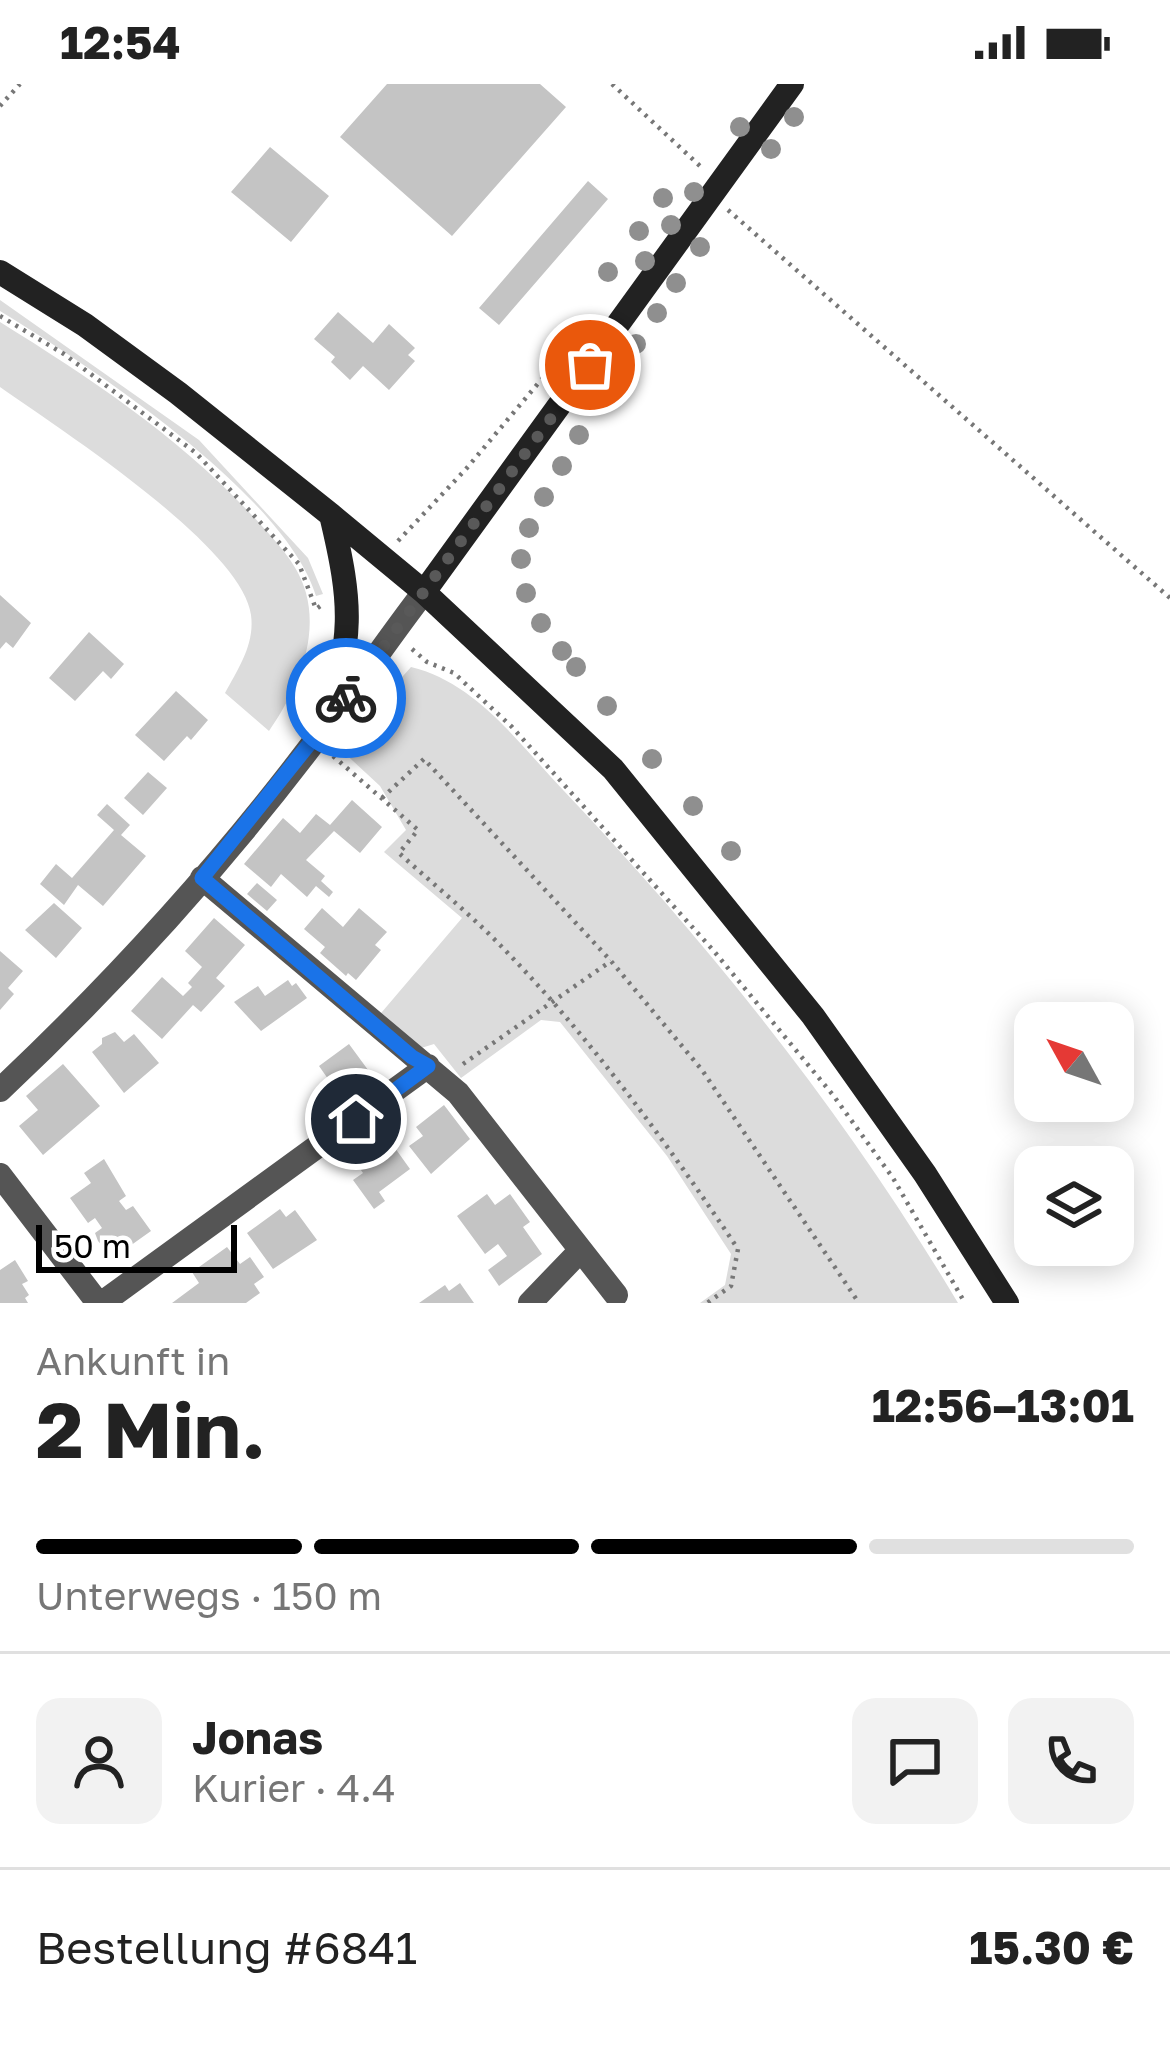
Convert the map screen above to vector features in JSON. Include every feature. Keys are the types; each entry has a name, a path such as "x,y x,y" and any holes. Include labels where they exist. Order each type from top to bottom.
{"main road":[{"path":"424,592 792,84"},
{"path":"0,272 122,352 331,515 424,592 613,769 813,1016 925,1174 1006,1303"},
{"path":"320,734 345,663 350,623 331,515"}],"street":[{"path":"0,1090 202,878 320,734 424,592"},
{"path":"202,878 458,1093 616,1295"},
{"path":"0,1175 100,1303 435,1072"},
{"path":"530,1303 580,1251"}],"path":[{"path":"0,106 20,84"},
{"path":"613,84 700,165 712,196 1170,598"},
{"path":"0,316 81,366 196,453 299,565 316,608 346,586"},
{"path":"384,559 560,358"},
{"path":"393,632 427,662 454,673 476,690 657,883 833,1095 893,1178 965,1303"},
{"path":"320,734 418,830 399,854 499,944 552,1002 677,1158 738,1250 731,1286 707,1303"},
{"path":"382,798 424,759 611,961 702,1070 860,1303"},
{"path":"435,1072 611,961"}],"shaded area":[{"path":"0,300 199,440 308,558 323,594 316,596 297,557 266,516 226,476 131,398 0,311"},
{"path":"0,322 170,439 232,495 293,565 306,593 310,629 296,683 269,731 225,693 250,636 251,615 240,587 216,556 144,490 0,387"},
{"path":"411,667 456,687 495,717 673,911 824,1101 958,1303 700,1303 725,1285 731,1254 667,1156 560,1022 541,1020 461,1078 434,1044 418,1049 376,1019 462,918 384,852 406,830 380,786 339,748"}],"building":[{"path":"387,84 540,84 566,107 452,236 340,137"},
{"path":"270,147 329,196 291,242 231,192"},
{"path":"588,181 608,199 499,325 479,308"},
{"path":"338,312 373,343 389,324 415,348 408,355 415,361 389,390 363,366 350,380 331,362 335,357 314,339"},
{"path":"0,595 31,623 13,648 6,642 0,649"},
{"path":"89,632 124,664 111,679 103,671 75,701 49,678"},
{"path":"176,691 208,720 164,761 135,735"},
{"path":"148,772 167,788 143,815 124,798"},
{"path":"352,800 382,827 360,853 334,831 306,860 325,876 321,881 333,892 329,897 316,886 307,897 281,874 271,887 244,864 283,818 300,833 316,814 330,825"},
{"path":"107,804 130,825 121,835 146,856 103,906 78,885 64,905 40,884 56,864 72,878 114,830 97,815"},
{"path":"257,883 277,900 267,911 247,894"},
{"path":"54,903 82,928 56,958 25,930"},
{"path":"322,908 343,927 359,908 387,932 375,945 381,950 356,980 320,953 325,947 304,929"},
{"path":"214,918 245,945 216,978 225,986 201,1012 193,1005 162,1039 131,1011 162,977 183,996 192,987 188,983 202,967 185,951"},
{"path":"0,951 23,971 8,988 14,994 0,1010"},
{"path":"288,980 307,998 261,1031 234,1002 258,986 265,996"},
{"path":"115,1032 124,1042 134,1034 159,1063 124,1093 92,1052 102,1038"},
{"path":"349,1044 371,1074 340,1096 319,1066"},
{"path":"63,1064 100,1106 43,1155 19,1126 38,1110 26,1096"},
{"path":"444,1105 470,1139 431,1174 409,1146 423,1136 416,1127"},
{"path":"385,1134 410,1169 379,1192 385,1201 374,1209 353,1180 363,1173 352,1157"},
{"path":"104,1159 126,1196 119,1201 126,1210 133,1206 151,1231 113,1258 98,1241 95,1233 102,1228 95,1218 88,1223 70,1198 91,1183 84,1173"},
{"path":"487,1194 495,1205 510,1194 530,1222 523,1227 542,1254 499,1286 488,1270 507,1256 498,1244 485,1254 457,1216"},
{"path":"280,1209 286,1217 295,1210 317,1240 273,1269 247,1233"},
{"path":"227,1247 240,1264 250,1257 264,1277 254,1284 260,1293 246,1303 172,1303 199,1283 192,1272"},
{"path":"15,1260 28,1281 22,1284 28,1303 0,1303 0,1270"},
{"path":"460,1283 474,1303 419,1303 445,1285 449,1291"}],"way so far":[{"path":"346,698 590,365"}],"route":[{"path":"346,698 202,878 428,1066 356,1119"}]}
